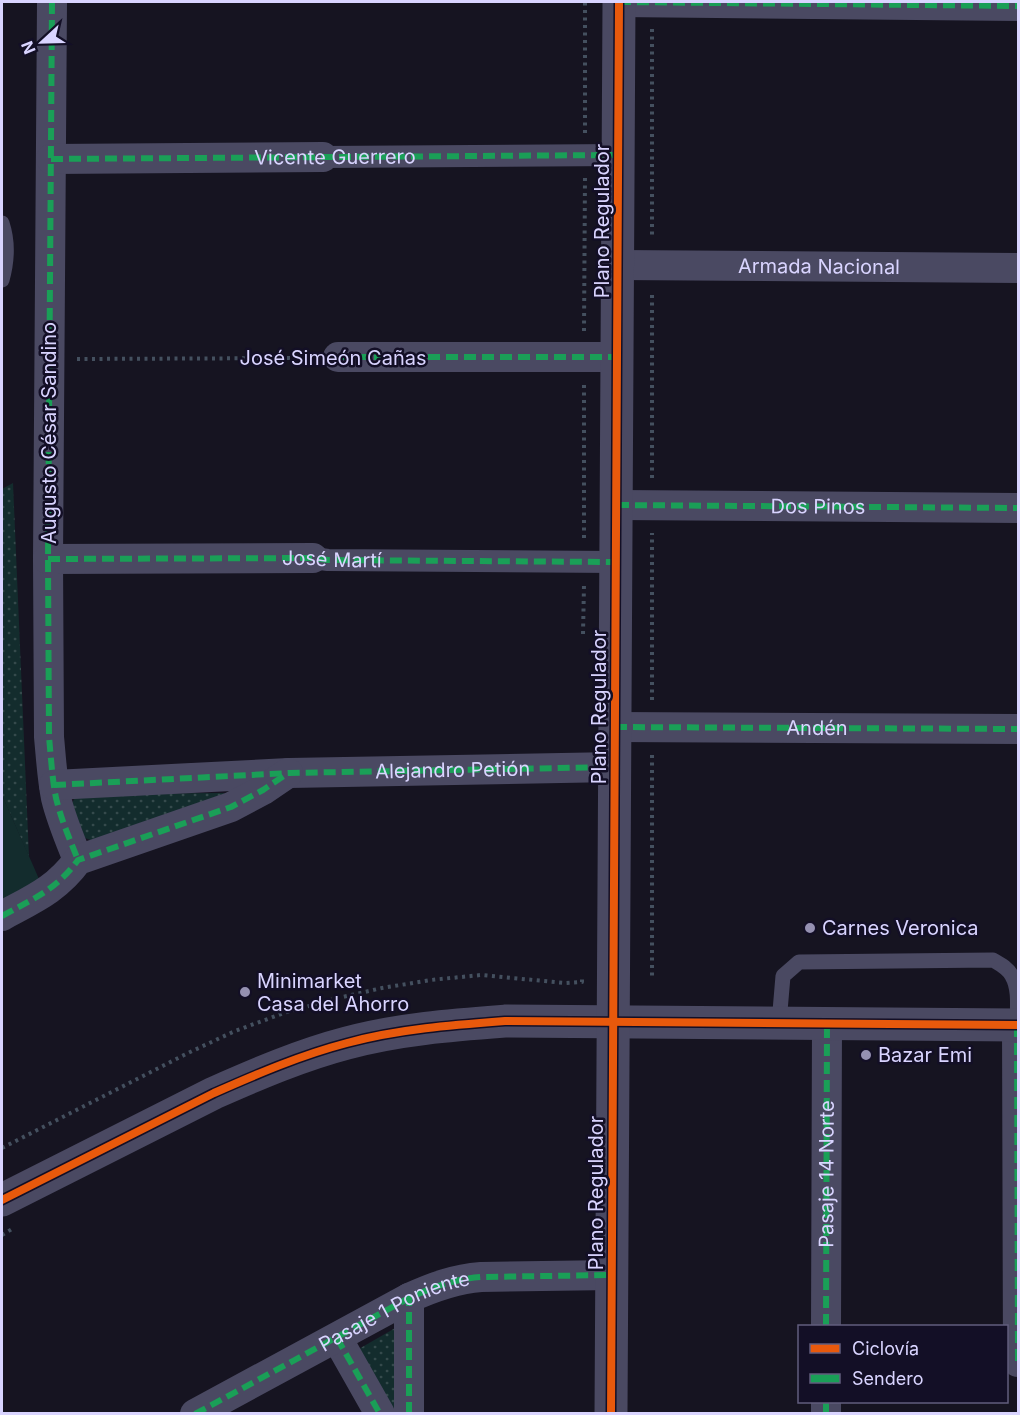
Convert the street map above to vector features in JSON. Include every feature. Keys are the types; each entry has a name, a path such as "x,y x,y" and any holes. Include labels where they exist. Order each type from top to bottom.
{"street":[{"name":"Augusto César Sandino","path":"52,2 49,737 57,800 64,826 78,860"},
{"path":"619,2 1018,6"},
{"name":"Plano Regulador","path":"611,1413 619,2"},
{"name":"Vicente Guerrero","path":"51,159 619,155"},
{"name":"Armada Nacional","path":"618,265 1018,268"},
{"name":"José Simeón Cañas","path":"338,357 617,357"},
{"name":"Dos Pinos","path":"616,505 1018,508"},
{"name":"José Martí","path":"48,559 313,558 328,560 616,562"},
{"name":"Andén","path":"615,727 1018,729"},
{"name":"Alejandro Petión","path":"54,785 289,772 615,767"},
{"path":"2,915 48,891 68,873 78,860 231,807 263,790 289,772"},
{"path":"2,1200 235,1084 281,1064 385,1034 448,1025 506,1021 1018,1025 1018,1362"},
{"name":"Pasaje 14 Norte","path":"826,1325 827,1023"},
{"name":"Pasaje 1 Poniente","path":"195,1413 409,1298 437,1286 481,1276 612,1275"},
{"path":"409,1298 409,1413"},
{"path":"337,1338 380,1413"}],"lane":[{"path":"2,223 6,235 6,263 2,280"},
{"path":"779,1023 783,976 799,962 993,960 1005,967 1012,976 1016,990 1018,1025"}],"path":[{"path":"583,642 585,2"},
{"path":"582,970 582,982"},
{"path":"2,1234 22,1224"}],"green space":[{"path":"13,483 29,857 2,795 2,489"},
{"path":"226,793 95,842 83,837 70,807 77,794"},
{"path":"2,795 43,888 2,907"},
{"path":"397,1327 397,1413 393,1413 357,1350"}],"marked path":[{"path":"52,2 49,737 56,798 78,860"},
{"path":"619,2 1018,6"},
{"path":"51,159 619,155"},
{"path":"338,357 617,357"},
{"path":"617,505 1018,508"},
{"path":"48,559 313,558 328,560 616,562"},
{"path":"615,727 1018,729"},
{"path":"54,785 289,773 615,767"},
{"path":"2,916 34,899 52,886 78,860 231,807 288,773"},
{"path":"826,1325 827,1023"},
{"path":"1017,1025 1018,1362"},
{"path":"195,1414 409,1298 435,1287 481,1277 612,1275"},
{"path":"409,1298 409,1414"},
{"path":"337,1338 380,1414"},
{"path":"826,1403 826,1414"}],"cycle path":[{"path":"611,1414 619,2"},
{"path":"2,1200 246,1079 313,1053 386,1034 506,1021 1018,1025"}],"place":[{"name":"Carnes Veronica","path":"810,928"},
{"name":"Minimarket Casa del Ahorro","path":"245,992"},
{"name":"Bazar Emi","path":"866,1055"}]}
